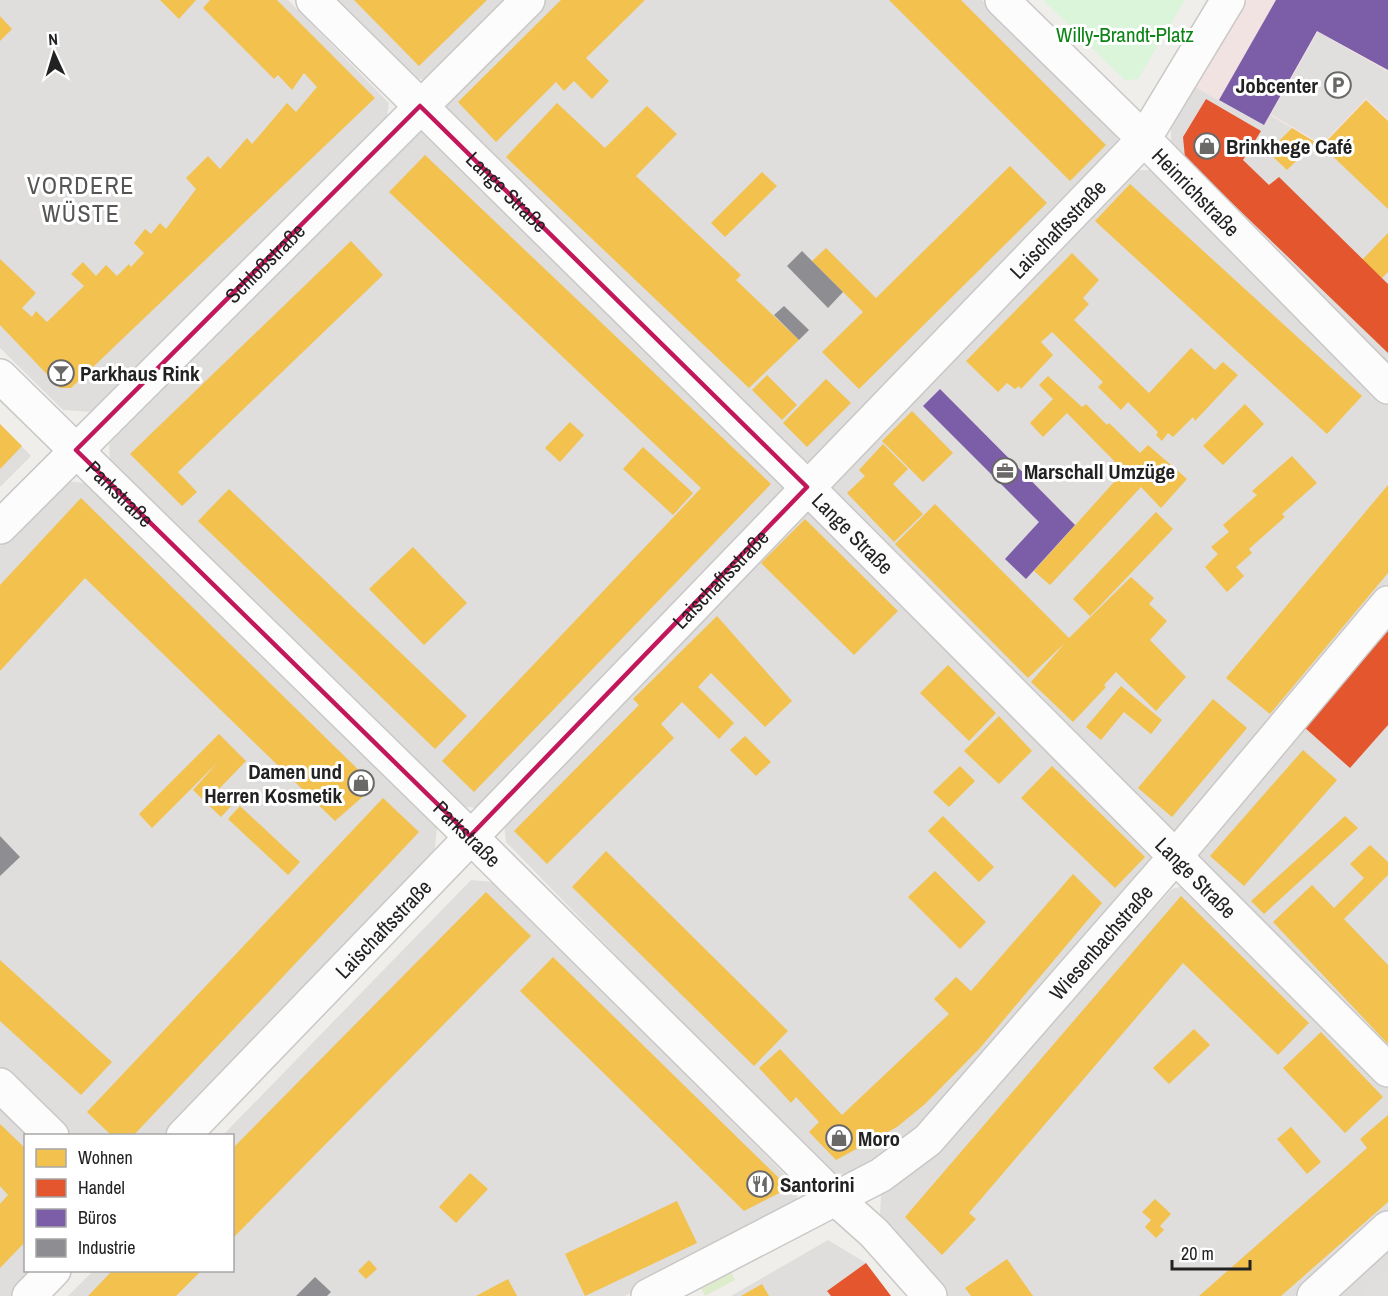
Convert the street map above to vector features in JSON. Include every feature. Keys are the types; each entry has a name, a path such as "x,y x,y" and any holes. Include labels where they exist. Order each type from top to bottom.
{"street":[{"name":"Lange Straße","path":"313,0 807,487 1388,1070"},
{"name":"Schloßstraße","path":"0,527 528,0"},
{"name":"Heinrichstraße","path":"1002,0 1144,139 1388,387"},
{"name":"Laischaftsstraße","path":"185,1134 1144,139 1228,0"},
{"name":"Parkstraße","path":"0,376 470,836 836,1199 874,1233 930,1296"},
{"name":"Wiesenbachstraße","path":"648,1296 881,1175 928,1140 1175,857 1388,603"},
{"path":"0,1084 50,1134"},
{"path":"1314,1296 1388,1228"},
{"path":"30,1296 52,1272"}],"highlighted area":[{"path":"420,106 807,487 470,836 76,450"}],"shaded area":[{"path":"0,0 288,0 389,103 386,121 92,412 63,410 0,348"},
{"path":"331,0 511,0 430,80 409,78"},
{"path":"545,0 982,0 1118,130 1117,149 814,461 800,462 446,117 448,97"},
{"path":"1247,0 1388,0 1388,121 1366,100 1322,146 1270,115 1264,125 1195,87"},
{"name":"Jobcenter","path":"1318,32 1388,72 1388,119 1366,98 1322,144 1271,114"},
{"path":"1195,87 1264,125 1270,115 1322,146 1366,100 1388,121 1388,369 1171,152 1171,125"},
{"path":"410,132 426,132 782,478 784,495 483,808 464,807 110,464 109,444"},
{"path":"1135,170 1150,170 1388,404 1388,590 1184,832 1168,833 831,496 832,478"},
{"path":"0,424 31,456 0,487"},
{"path":"65,481 85,483 437,827 434,857 167,1134 70,1134 0,1067 0,546"},
{"path":"812,513 1151,848 1150,870 913,1136 850,1175 827,1172 506,842 504,823 798,514"},
{"path":"1388,622 1388,1051 1198,862 1197,846"},
{"path":"471,880 494,882 799,1189 794,1209 625,1296 68,1296 92,1272 234,1272 234,1134 224,1134"},
{"path":"1183,886 1388,1087 1388,1212 1295,1296 947,1296 880,1214 881,1195 932,1154 1172,889"},
{"path":"0,1101 34,1134 24,1134 24,1272 36,1272 13,1296 0,1296"},
{"path":"828,1240 866,1263 891,1296 731,1296"},
{"path":"1388,1251 1388,1296 1338,1296"},
{"path":"1388,1270 1388,1296 1366,1296 1364,1293"}],"green space":[{"name":"Willy-Brandt-Platz","path":"1043,0 1185,0 1138,79 1125,80"},
{"path":"727,1264 735,1280 705,1296 699,1284"}],"building: Wohnen":[{"path":"160,0 196,0 179,19"},
{"path":"210,0 277,0 375,98 71,388 60,388 0,325 0,259 36,293 22,308 32,317 36,311 47,322 84,286 71,274 83,262 96,276 106,265 117,276 129,264 131,267 144,253 134,243 145,229 151,234 160,223 166,229 196,189 186,178 208,156 220,169 247,138 252,144 287,103 296,112 317,87 304,73 292,90 278,75 274,79 203,8"},
{"path":"354,0 487,0 419,66"},
{"path":"561,0 645,0 586,58 609,81 592,99 574,81 564,91 556,82 496,142 458,102"},
{"path":"889,0 961,0 1106,145 1070,181"},
{"path":"0,16 12,29 0,41"},
{"path":"1366,100 1388,121 1388,209 1322,146"},
{"path":"557,103 605,148 647,106 677,134 636,176 741,275 736,280 799,340 749,388 506,157"},
{"path":"1292,128 1315,142 1287,170 1268,152"},
{"path":"425,155 771,484 474,792 442,761 701,488 389,192"},
{"path":"1010,166 1047,203 859,389 822,352 863,312 812,261 826,248 876,298"},
{"path":"762,172 777,186 725,237 711,223"},
{"path":"1130,184 1362,396 1327,434 1095,221"},
{"path":"1388,233 1388,272 1382,278 1362,260"},
{"path":"351,241 383,275 178,472 197,492 182,506 130,454"},
{"path":"1072,253 1099,280 1083,298 1089,304 1074,320 1149,393 1191,348 1215,370 1223,362 1238,375 1195,421 1193,417 1173,437 1168,433 1162,441 1156,435 1158,432 1128,402 1121,410 1098,387 1103,382 1052,332 1041,342 1053,355 1021,389 1019,386 1015,389 1007,383 998,392 966,361"},
{"path":"767,375 797,405 782,420 752,390"},
{"path":"1048,376 1082,407 1086,404 1107,425 1109,423 1140,453 1148,445 1187,479 1161,508 1141,487 1050,585 1034,571 1124,471 1067,413 1043,437 1030,423 1053,399 1039,385"},
{"path":"826,379 851,403 807,447 783,423"},
{"path":"1245,404 1264,424 1223,465 1203,446"},
{"path":"912,411 953,453 923,482 882,441"},
{"path":"570,422 584,435 560,462 545,448"},
{"path":"0,424 22,446 0,469"},
{"path":"883,444 908,469 893,484 923,514 894,542 847,493 865,476 859,470"},
{"path":"643,447 693,493 673,515 623,469"},
{"path":"1292,456 1317,483 1282,514 1285,517 1249,549 1252,553 1236,567 1244,576 1227,592 1205,567 1218,554 1211,547 1229,532 1223,525 1257,495 1252,491"},
{"path":"1388,485 1388,573 1270,714 1226,678"},
{"path":"229,489 467,716 435,749 198,521"},
{"path":"81,498 375,786 335,821 85,578 0,671 0,585"},
{"path":"935,504 1069,638 1131,577 1154,598 1149,604 1167,621 1150,640 1186,677 1156,711 1116,672 1104,685 1106,687 1073,722 1031,682 1065,643 1028,678 895,544"},
{"path":"1156,512 1173,529 1090,616 1073,599"},
{"path":"805,519 898,611 854,655 761,563"},
{"path":"413,547 467,603 424,645 369,589"},
{"path":"717,616 792,701 765,727 711,673 698,687 734,723 719,739 682,702 661,724 674,738 547,864 514,831 639,705 633,699"},
{"path":"948,665 996,713 969,741 920,693"},
{"path":"1121,686 1162,720 1151,734 1124,712 1101,740 1086,727"},
{"path":"1213,699 1247,728 1172,817 1138,788"},
{"path":"999,716 1032,751 999,784 964,751"},
{"path":"219,734 246,761 218,790 233,804 221,817 193,790 218,762 152,828 139,814"},
{"path":"745,736 771,762 756,776 730,750"},
{"path":"1303,750 1337,780 1244,886 1210,856"},
{"path":"960,766 975,781 949,807 933,792"},
{"path":"1052,766 1145,857 1115,888 1021,798"},
{"path":"383,798 419,832 135,1134 110,1134 87,1112"},
{"path":"240,806 300,862 288,875 228,819"},
{"path":"943,816 994,867 979,882 928,831"},
{"path":"1345,816 1358,828 1264,914 1251,901"},
{"path":"1370,845 1388,862 1388,875 1344,919 1388,965 1388,1044 1273,922 1312,885 1334,908 1364,878 1350,864"},
{"path":"606,851 788,1031 754,1066 572,887"},
{"path":"935,871 986,922 960,949 908,897"},
{"path":"1073,874 1102,903 980,1048 925,1104 897,1127 836,1160 809,1132 819,1122 796,1097 791,1103 759,1068 780,1049 842,1115 949,1014 934,999 956,977 971,991"},
{"path":"486,892 531,936 234,1237 234,1147"},
{"path":"1181,896 1309,1023 1278,1055 1183,963 969,1213 976,1219 942,1255 905,1217"},
{"path":"553,957 789,1188 744,1211 520,991"},
{"path":"0,960 112,1062 81,1095 0,1021"},
{"path":"1194,1029 1210,1045 1169,1084 1153,1068"},
{"path":"1321,1032 1383,1097 1345,1133 1283,1068"},
{"path":"1388,1115 1388,1202 1281,1296 1199,1296 1367,1148 1360,1139"},
{"path":"0,1124 24,1147 24,1243 0,1268 0,1204 8,1195 0,1186"},
{"path":"1291,1127 1321,1162 1307,1174 1277,1139"},
{"path":"470,1173 488,1189 456,1223 439,1207"},
{"path":"1155,1199 1171,1214 1160,1226 1164,1230 1156,1238 1145,1227 1151,1220 1142,1212"},
{"path":"677,1201 697,1243 585,1296 565,1254"},
{"path":"1007,1259 1033,1296 971,1296 965,1288"},
{"path":"369,1260 377,1269 366,1279 358,1271"},
{"path":"111,1272 200,1272 176,1296 88,1296"},
{"path":"508,1279 517,1296 476,1296"},
{"path":"762,1284 769,1296 741,1296"}],"building: Handel":[{"path":"1206,99 1261,131 1243,160 1269,185 1279,177 1388,284 1388,353 1185,158 1183,137"},
{"path":"1388,631 1388,725 1350,768 1304,727"},
{"path":"866,1263 891,1296 831,1296 827,1291"}],"building: Büros":[{"name":"Jobcenter","path":"1276,0 1388,0 1388,70 1317,31 1264,125 1219,100"},
{"path":"940,389 1075,525 1026,579 1005,559 1039,522 923,406"}],"building: Industrie":[{"path":"802,251 843,292 828,308 787,266"},
{"path":"784,306 809,330 799,340 774,315"},
{"path":"0,836 20,857 0,876"},
{"path":"315,1277 331,1292 327,1296 296,1296"}],"place":[{"name":"Jobcenter","path":"1338,85"},
{"name":"Brinkhege Café","path":"1207,146"},
{"name":"Parkhaus Rink","path":"61,373"},
{"name":"Marschall Umzüge","path":"1005,471"},
{"name":"Damen und Herren Kosmetik","path":"361,783"},
{"name":"Moro","path":"839,1138"},
{"name":"Santorini","path":"760,1184"}],"district":[{"name":"VORDERE WÜSTE","path":"81,199"}]}
